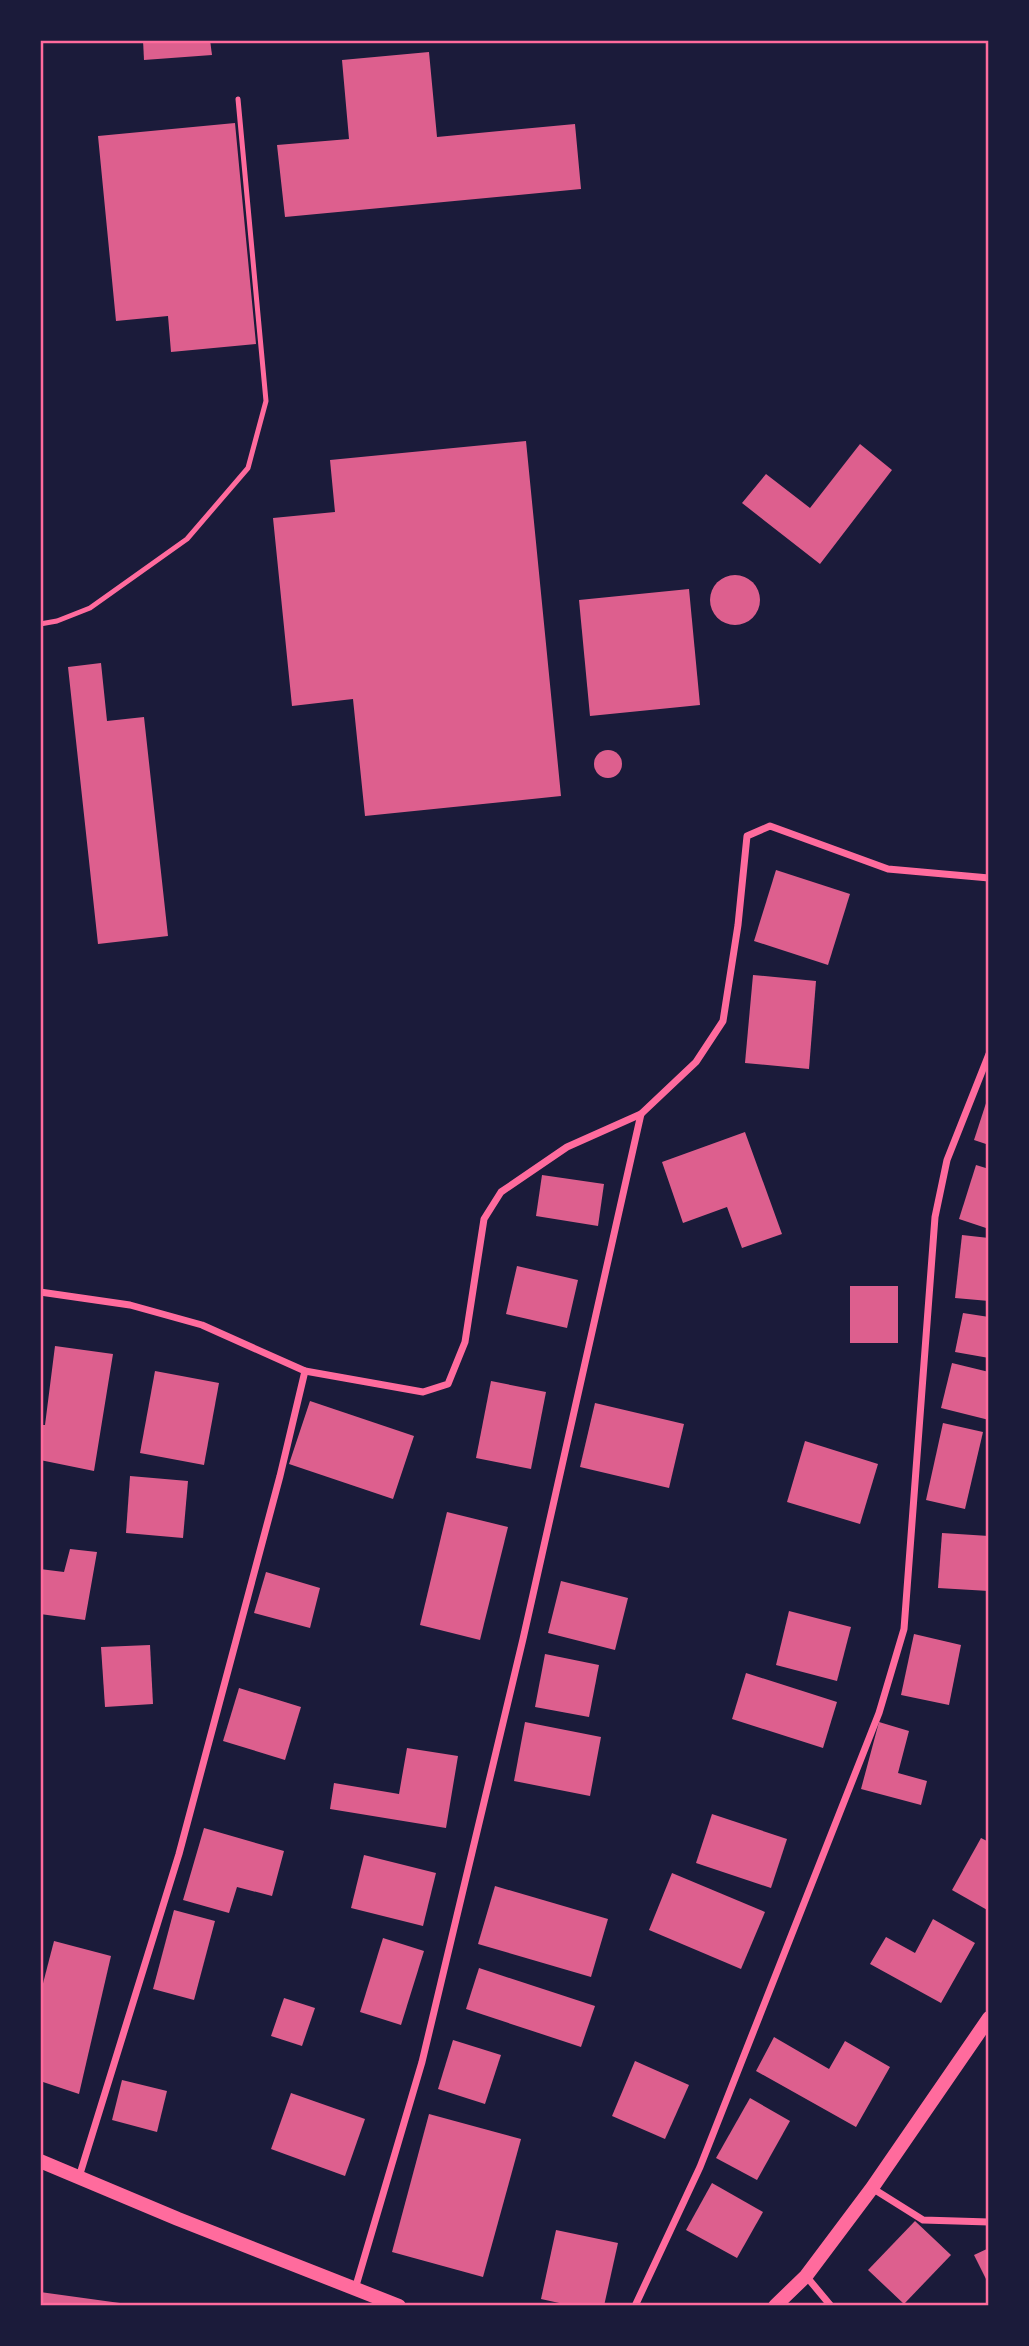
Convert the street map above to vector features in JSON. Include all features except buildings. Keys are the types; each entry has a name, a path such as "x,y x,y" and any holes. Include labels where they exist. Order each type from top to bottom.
{"main road":[{"path":"775,2306 806,2276 872,2188 989,2018"},
{"path":"40,2161 399,2306"}],"street":[{"path":"40,1292 130,1305 202,1325 305,1371 423,1392 447,1384 465,1342 484,1219 501,1192 567,1147 641,1114 696,1062 723,1021 738,925 747,836 770,826 888,869 989,878"},
{"path":"635,2306 701,2167 879,1713 904,1629 935,1217 947,1160 989,1054"},
{"path":"355,2289 422,2062 530,1612 641,1114"},
{"path":"79,2177 179,1854 305,1371"},
{"path":"872,2188 923,2220 989,2222"},
{"path":"806,2276 831,2306"}],"lane":[{"path":"40,624 57,621 90,608 187,539 248,468 266,401 238,99"}]}
